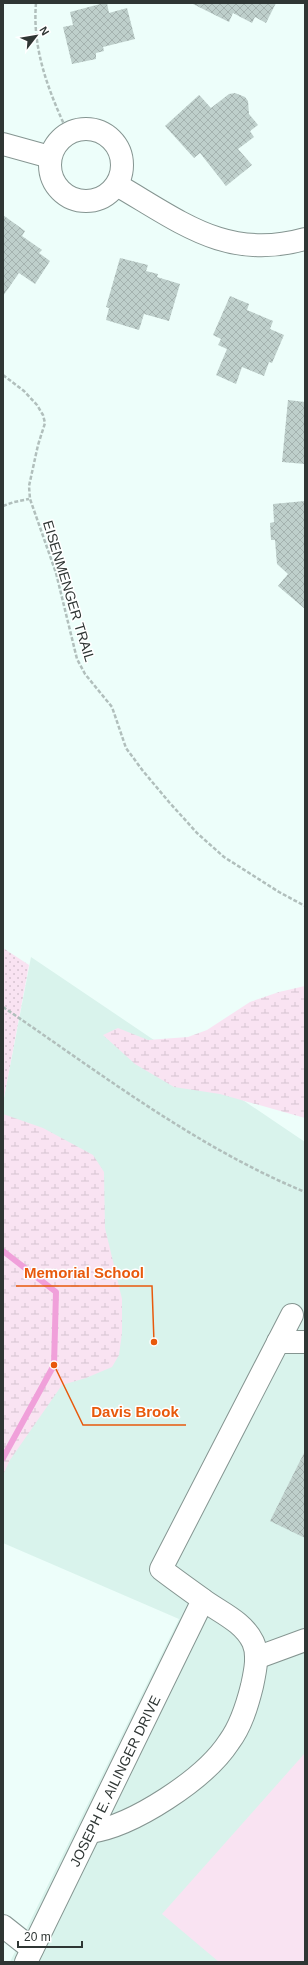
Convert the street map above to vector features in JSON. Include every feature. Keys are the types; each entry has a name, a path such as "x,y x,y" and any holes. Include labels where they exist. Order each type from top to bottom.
{"street":[{"path":"91,128 104,133 115,142 121,155 122,168 117,185 108,194 98,199 86,201 68,196 60,190 53,180 50,169 50,157 54,147 68,133 80,129 91,128"},
{"path":"3,144 50,157"},
{"path":"117,185 211,238 236,244 264,246 292,243 305,239"},
{"path":"90,1832 106,1830 146,1811 201,1773 217,1759 230,1742 241,1722 249,1698 256,1658 252,1642 241,1626 161,1569 292,1315"},
{"path":"278,1342 305,1342"},
{"name":"JOSEPH E. AILINGER DRIVE","path":"29,1956 203,1600"},
{"path":"256,1658 305,1640"},
{"path":"3,1926 29,1956"}],"path":[{"path":"36,3 36,32 39,57 47,84 68,133"},
{"name":"EISENMENGER TRAIL","path":"3,375 24,391 37,405 45,423 38,445 29,486 30,500 56,572 77,659 85,674 112,707 126,748 169,802 197,833 224,857 305,906"},
{"path":"3,506 14,502 30,500"},
{"path":"3,1007 179,1126 218,1149 305,1192"}],"shaded area":[{"path":"31,957 305,1142 305,1962 10,1962 179,1619 3,1543 3,1103"}],"green space":[{"path":"3,948 29,965 3,1103"},
{"path":"305,986 305,1118 220,1094 174,1087 135,1064 103,1035 118,1028 148,1040 188,1037 207,1030 250,1002 279,992"},
{"path":"3,1114 43,1128 93,1155 104,1172 105,1228 122,1299 122,1333 119,1355 112,1367 86,1378 62,1385 10,1460 3,1475"},
{"path":"305,1753 305,1962 219,1962 162,1914"}],"building":[{"path":"107,3 109,13 127,8 135,39 103,47 104,51 96,53 96,59 72,64 63,27 73,25 70,12"},
{"path":"191,3 276,3 266,23 255,17 252,23 233,13 229,22"},
{"path":"235,93 245,97 248,101 249,114 258,125 250,131 254,137 238,149 252,165 226,186 200,153 194,158 165,126 199,95 211,108 229,94"},
{"path":"3,215 25,231 22,236 42,250 39,253 50,261 35,284 19,273 3,296"},
{"path":"120,258 148,265 146,271 158,274 157,277 180,284 169,321 144,314 139,330 106,320 109,308 106,307"},
{"path":"230,296 249,304 247,310 273,321 270,329 284,335 272,363 269,362 264,376 242,367 236,384 216,375 227,349 218,345 221,339 213,335"},
{"path":"288,400 305,402 305,464 282,462"},
{"path":"305,501 305,609 278,586 288,574 277,564 275,540 271,540 270,523 274,522 273,504"},
{"path":"305,1451 305,1538 270,1521"}],"waterway":[{"path":"3,1251 56,1292 54,1365 3,1458"}],"place":[{"name":"Memorial School","path":"154,1342"},
{"name":"Davis Brook","path":"54,1365"}]}
